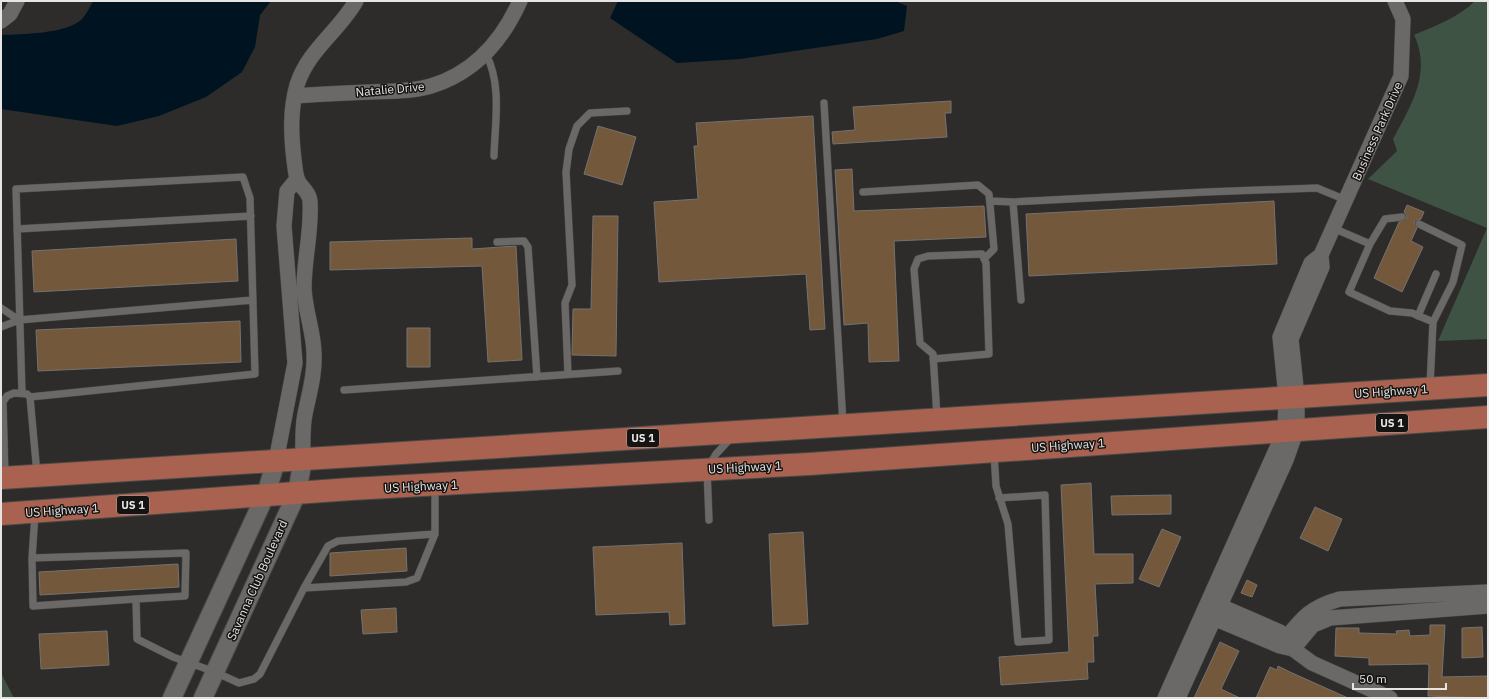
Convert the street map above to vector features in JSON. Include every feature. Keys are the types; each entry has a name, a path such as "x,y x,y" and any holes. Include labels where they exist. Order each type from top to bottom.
{"main road":[{"name":"US Highway 1","path":"3,478 1488,385"},
{"name":"US Highway 1","path":"1,514 296,492 435,486 707,469 1488,417"}],"street":[{"path":"1,21 10,14 18,1"},
{"path":"303,459 304,416 313,376 314,353 306,311 305,294 310,226 310,199 308,192 297,179 291,128 294,96 302,72 315,50 344,18 356,1"},
{"name":"Natalie Drive","path":"294,96 404,90 431,86 466,70 486,54 500,38 520,1"},
{"name":"Business Park Drive","path":"1291,429 1291,339 1305,291 1322,267 1321,255 1401,76 1403,19 1395,1"},
{"path":"172,698 189,664 266,494 276,461 295,363 284,226 287,191 297,179"},
{"path":"289,295 305,294"},
{"path":"1165,698 1212,609 1291,429"},
{"name":"Savanna Club Boulevard","path":"203,698 296,492 303,459"},
{"path":"1287,644 1306,614 1319,606 1340,599 1488,592"},
{"path":"1287,644 1313,624 1330,618 1488,606"},
{"path":"1212,609 1287,644 1312,663 1390,698"},
{"path":"1178,698 1212,609"}],"lane":[{"path":"486,54 491,65 496,87 494,156"},
{"path":"824,103 843,425"},
{"path":"568,374 564,303 572,285 566,172 569,149 577,126 590,113 627,111"},
{"path":"3,478 2,402 7,396 14,393 22,393 30,397 256,374 250,198 243,177 16,189 22,393"},
{"path":"863,192 978,185 989,194 994,248 984,259"},
{"path":"990,201 1013,202 1317,188 1346,200"},
{"path":"1013,202 1022,300"},
{"path":"17,229 251,216"},
{"path":"1402,217 1385,219 1370,244 1349,292 1390,311 1412,313 1433,322"},
{"path":"1419,224 1455,240 1462,245 1453,282 1433,322 1430,388"},
{"path":"1333,228 1370,244"},
{"path":"497,242 524,241 528,247 537,377"},
{"path":"933,358 989,354 986,263 982,254 928,256 918,259 914,269 920,343 933,354 933,358 937,420"},
{"path":"1418,316 1436,274"},
{"path":"1,327 19,320 253,300"},
{"path":"1,308 19,320"},
{"path":"344,390 618,371"},
{"path":"30,397 37,476"},
{"path":"709,520 707,469 716,454 738,432"},
{"path":"994,450 996,486 999,498 1008,524 1018,642 1049,640 1045,495 999,498"},
{"path":"304,588 406,582 416,578 436,534 435,486"},
{"path":"32,558 186,553 185,596 33,606 32,558 36,512"},
{"path":"136,600 137,639 189,664 215,672 239,684 254,679 260,674 304,588 328,546 338,541 436,534"}],"green space":[{"path":"1475,1 1488,1 1488,339 1438,341 1487,228 1368,179 1397,151 1393,139 1412,101 1420,76 1421,62 1419,49 1414,35 1438,25 1462,12"},
{"path":"1,673 14,698 1,698"}],"water":[{"path":"93,1 271,1 260,15 255,47 242,72 206,97 159,116 117,126 1,109 1,35 31,34 54,31 74,25 81,20"},
{"path":"618,1 895,1 907,6 904,31 877,39 740,59 677,63 610,18"}],"building":[{"path":"951,101 951,113 945,113 947,137 833,144 832,132 855,130 853,107"},
{"path":"813,116 825,329 810,330 806,274 659,282 654,202 698,199 694,146 698,146 696,123"},
{"path":"598,126 636,137 622,185 584,174"},
{"path":"852,169 854,211 984,206 986,237 894,241 899,361 869,362 868,323 844,325 835,170"},
{"path":"1274,201 1277,264 1029,276 1026,214"},
{"path":"1407,205 1424,212 1421,219 1414,222 1417,228 1411,241 1423,247 1402,292 1374,278 1399,222 1406,219 1407,216 1404,212"},
{"path":"593,216 618,216 616,356 572,355 573,309 591,309"},
{"path":"472,238 472,249 516,246 522,360 488,362 482,266 330,270 330,242"},
{"path":"236,239 238,281 34,292 32,251"},
{"path":"240,321 241,362 38,371 36,330"},
{"path":"407,328 430,328 430,367 407,367"},
{"path":"1091,483 1094,554 1133,554 1133,583 1095,584 1098,636 1093,636 1094,662 1087,662 1088,679 1001,685 999,657 1069,652 1061,485"},
{"path":"1171,495 1171,514 1112,515 1111,496"},
{"path":"1315,507 1342,519 1328,551 1300,538"},
{"path":"1162,529 1181,537 1159,587 1139,579"},
{"path":"803,532 808,624 773,626 769,534"},
{"path":"682,543 685,624 670,625 669,612 596,615 593,547"},
{"path":"406,548 407,571 330,576 330,553"},
{"path":"178,564 179,587 40,595 39,572"},
{"path":"1247,580 1257,585 1252,597 1241,593"},
{"path":"396,608 397,632 363,634 361,610"},
{"path":"1430,625 1445,625 1442,677 1488,676 1488,698 1428,696 1429,665 1427,664 1369,665 1369,658 1335,656 1336,628 1359,628 1359,633 1397,634 1396,631 1409,630 1410,636 1430,635"},
{"path":"1482,627 1483,657 1462,658 1462,628"},
{"path":"107,631 109,665 41,669 39,634"},
{"path":"1220,642 1239,651 1221,689 1240,698 1194,698"},
{"path":"1278,666 1348,698 1256,698 1270,667 1277,670"}]}
